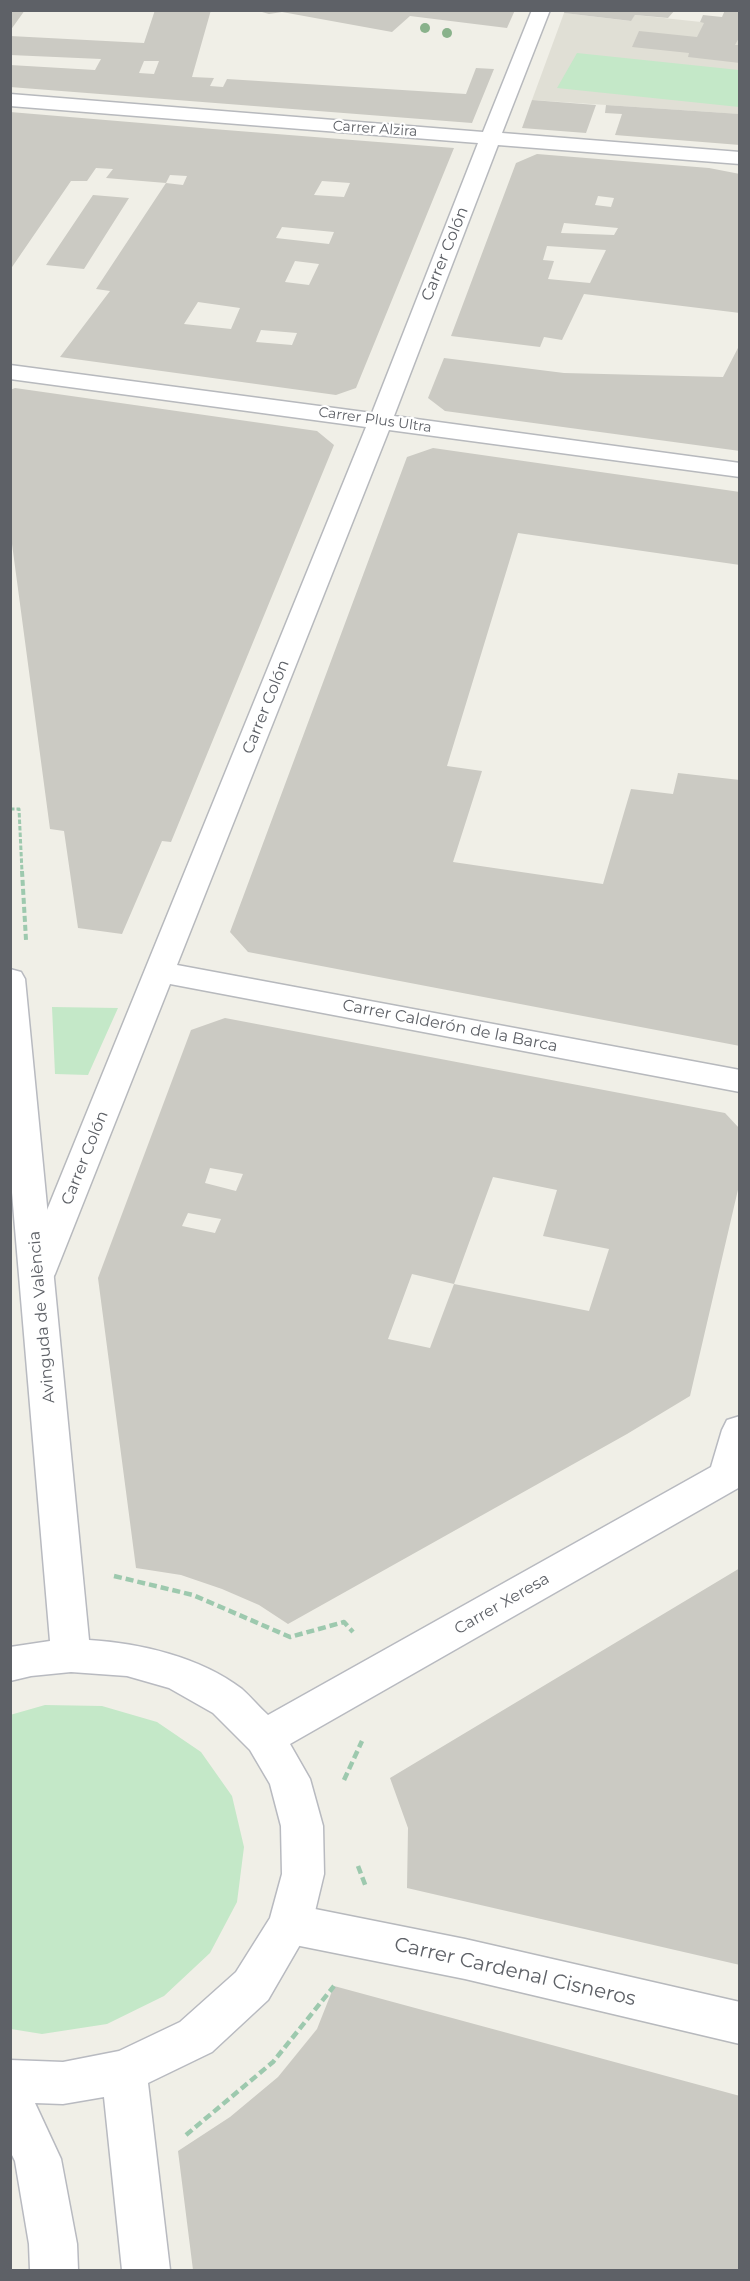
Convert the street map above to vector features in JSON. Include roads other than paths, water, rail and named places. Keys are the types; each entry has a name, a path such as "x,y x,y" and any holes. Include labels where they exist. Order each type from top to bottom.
{"street":[{"name":"Carrer Colón","path":"38,1274 381,420 409,343 541,10"},
{"name":"Carrer Alzira","path":"10,100 740,158"},
{"name":"Carrer Plus Ultra","path":"10,372 740,470"},
{"name":"Carrer Calderón de la Barca","path":"160,972 740,1081"},
{"name":"Avinguda de València","path":"10,979 71,1655"},
{"path":"734,1472 740,1430"},
{"name":"Carrer Xeresa","path":"264,1738 734,1472"},
{"path":"10,1664 31,1659 71,1655 127,1659 181,1675 227,1701 264,1738 289,1779 302,1826 303,1874 290,1924 252,1986 196,2037 124,2072 63,2083 10,2081"},
{"name":"Carrer Cardenal Cisneros","path":"290,1924 465,1959 740,2023"},
{"path":"124,2072 146,2271"},
{"path":"10,2100 38,2159 53,2244 54,2271"}]}
